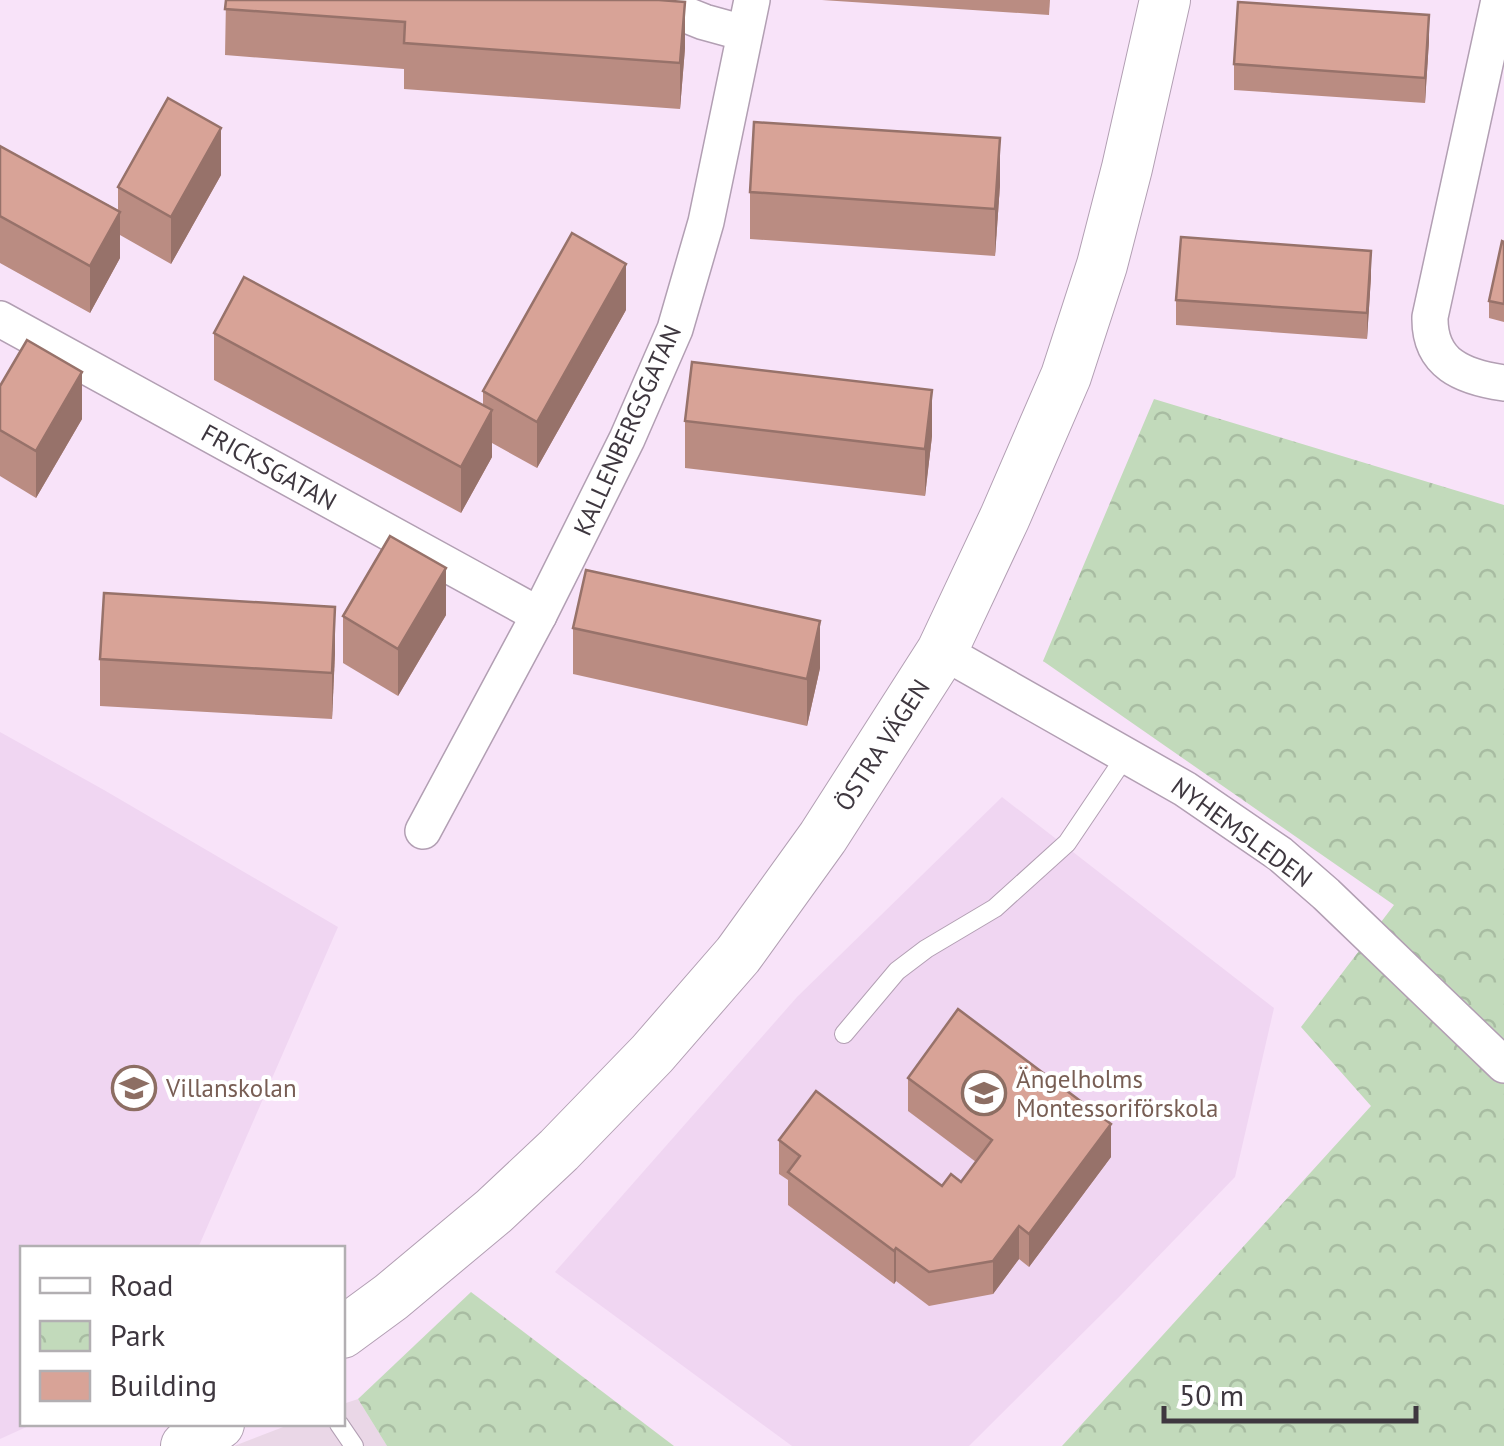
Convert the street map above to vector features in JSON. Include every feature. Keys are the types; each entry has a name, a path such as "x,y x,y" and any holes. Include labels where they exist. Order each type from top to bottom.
{"main road":[{"name":"ÖSTRA VÄGEN","path":"345,1331 391,1298 494,1211 560,1150 652,1054 749,940 822,837 942,651 1066,376 1102,264 1165,0"},
{"path":"186,1446 216,1426"}],"street":[{"path":"649,0 704,22 748,17"},
{"path":"1499,0 1430,328 1435,346 1458,371 1504,384"},
{"name":"KALLENBERGSGATAN","path":"423,831 539,616 628,439 675,328 706,222 748,17"},
{"name":"FRICKSGATAN","path":"0,318 539,616"},
{"name":"NYHEMSLEDEN","path":"942,651 1127,754 1200,798 1280,854 1504,1064"}],"lane":[{"path":"844,1034 897,971 994,908 1067,844 1127,754"}],"shaded area":[{"name":"Villanskolan","path":"0,732 338,927 199,1246 20,1246 20,1426 29,1426 0,1439"},
{"name":"Ängelholms Montessoriförskola","path":"1002,797 1274,1008 1235,1177 969,1446 792,1446 555,1272 797,997"},
{"path":"358,1399 387,1446 234,1446 286,1426 345,1426 345,1403"}],"green space":[{"path":"1154,399 1504,505 1504,1446 1062,1446 1371,1106 1301,1027 1394,905 1043,661"},
{"path":"471,1292 674,1446 387,1446 358,1399"}],"building":[{"path":"226,0 685,2 680,63 404,43 405,22 225,9"},
{"path":"1238,2 1429,15 1425,78 1234,64"},
{"path":"168,98 221,128 171,217 118,187"},
{"path":"754,122 1000,138 995,209 750,192"},
{"path":"0,146 120,212 90,266 0,216"},
{"path":"572,233 626,264 537,422 483,391"},
{"path":"1181,237 1371,251 1367,313 1176,300"},
{"path":"1504,242 1504,304 1489,301"},
{"path":"244,277 492,410 461,467 214,333"},
{"path":"27,340 82,372 36,451 0,430 0,386"},
{"path":"692,362 932,390 925,449 685,421"},
{"path":"390,536 446,568 398,649 343,616"},
{"path":"586,570 820,621 807,679 573,628"},
{"path":"104,593 335,607 332,673 100,659"},
{"path":"958,1009 1111,1124 1029,1234 1019,1226 993,1261 929,1272 896,1248 894,1251 788,1172 800,1156 779,1140 816,1091 942,1186 951,1174 961,1182 992,1140 908,1078"}],"place":[{"name":"Villanskolan","path":"134,1088"},
{"name":"Ängelholms Montessoriförskola","path":"984,1093"}]}
